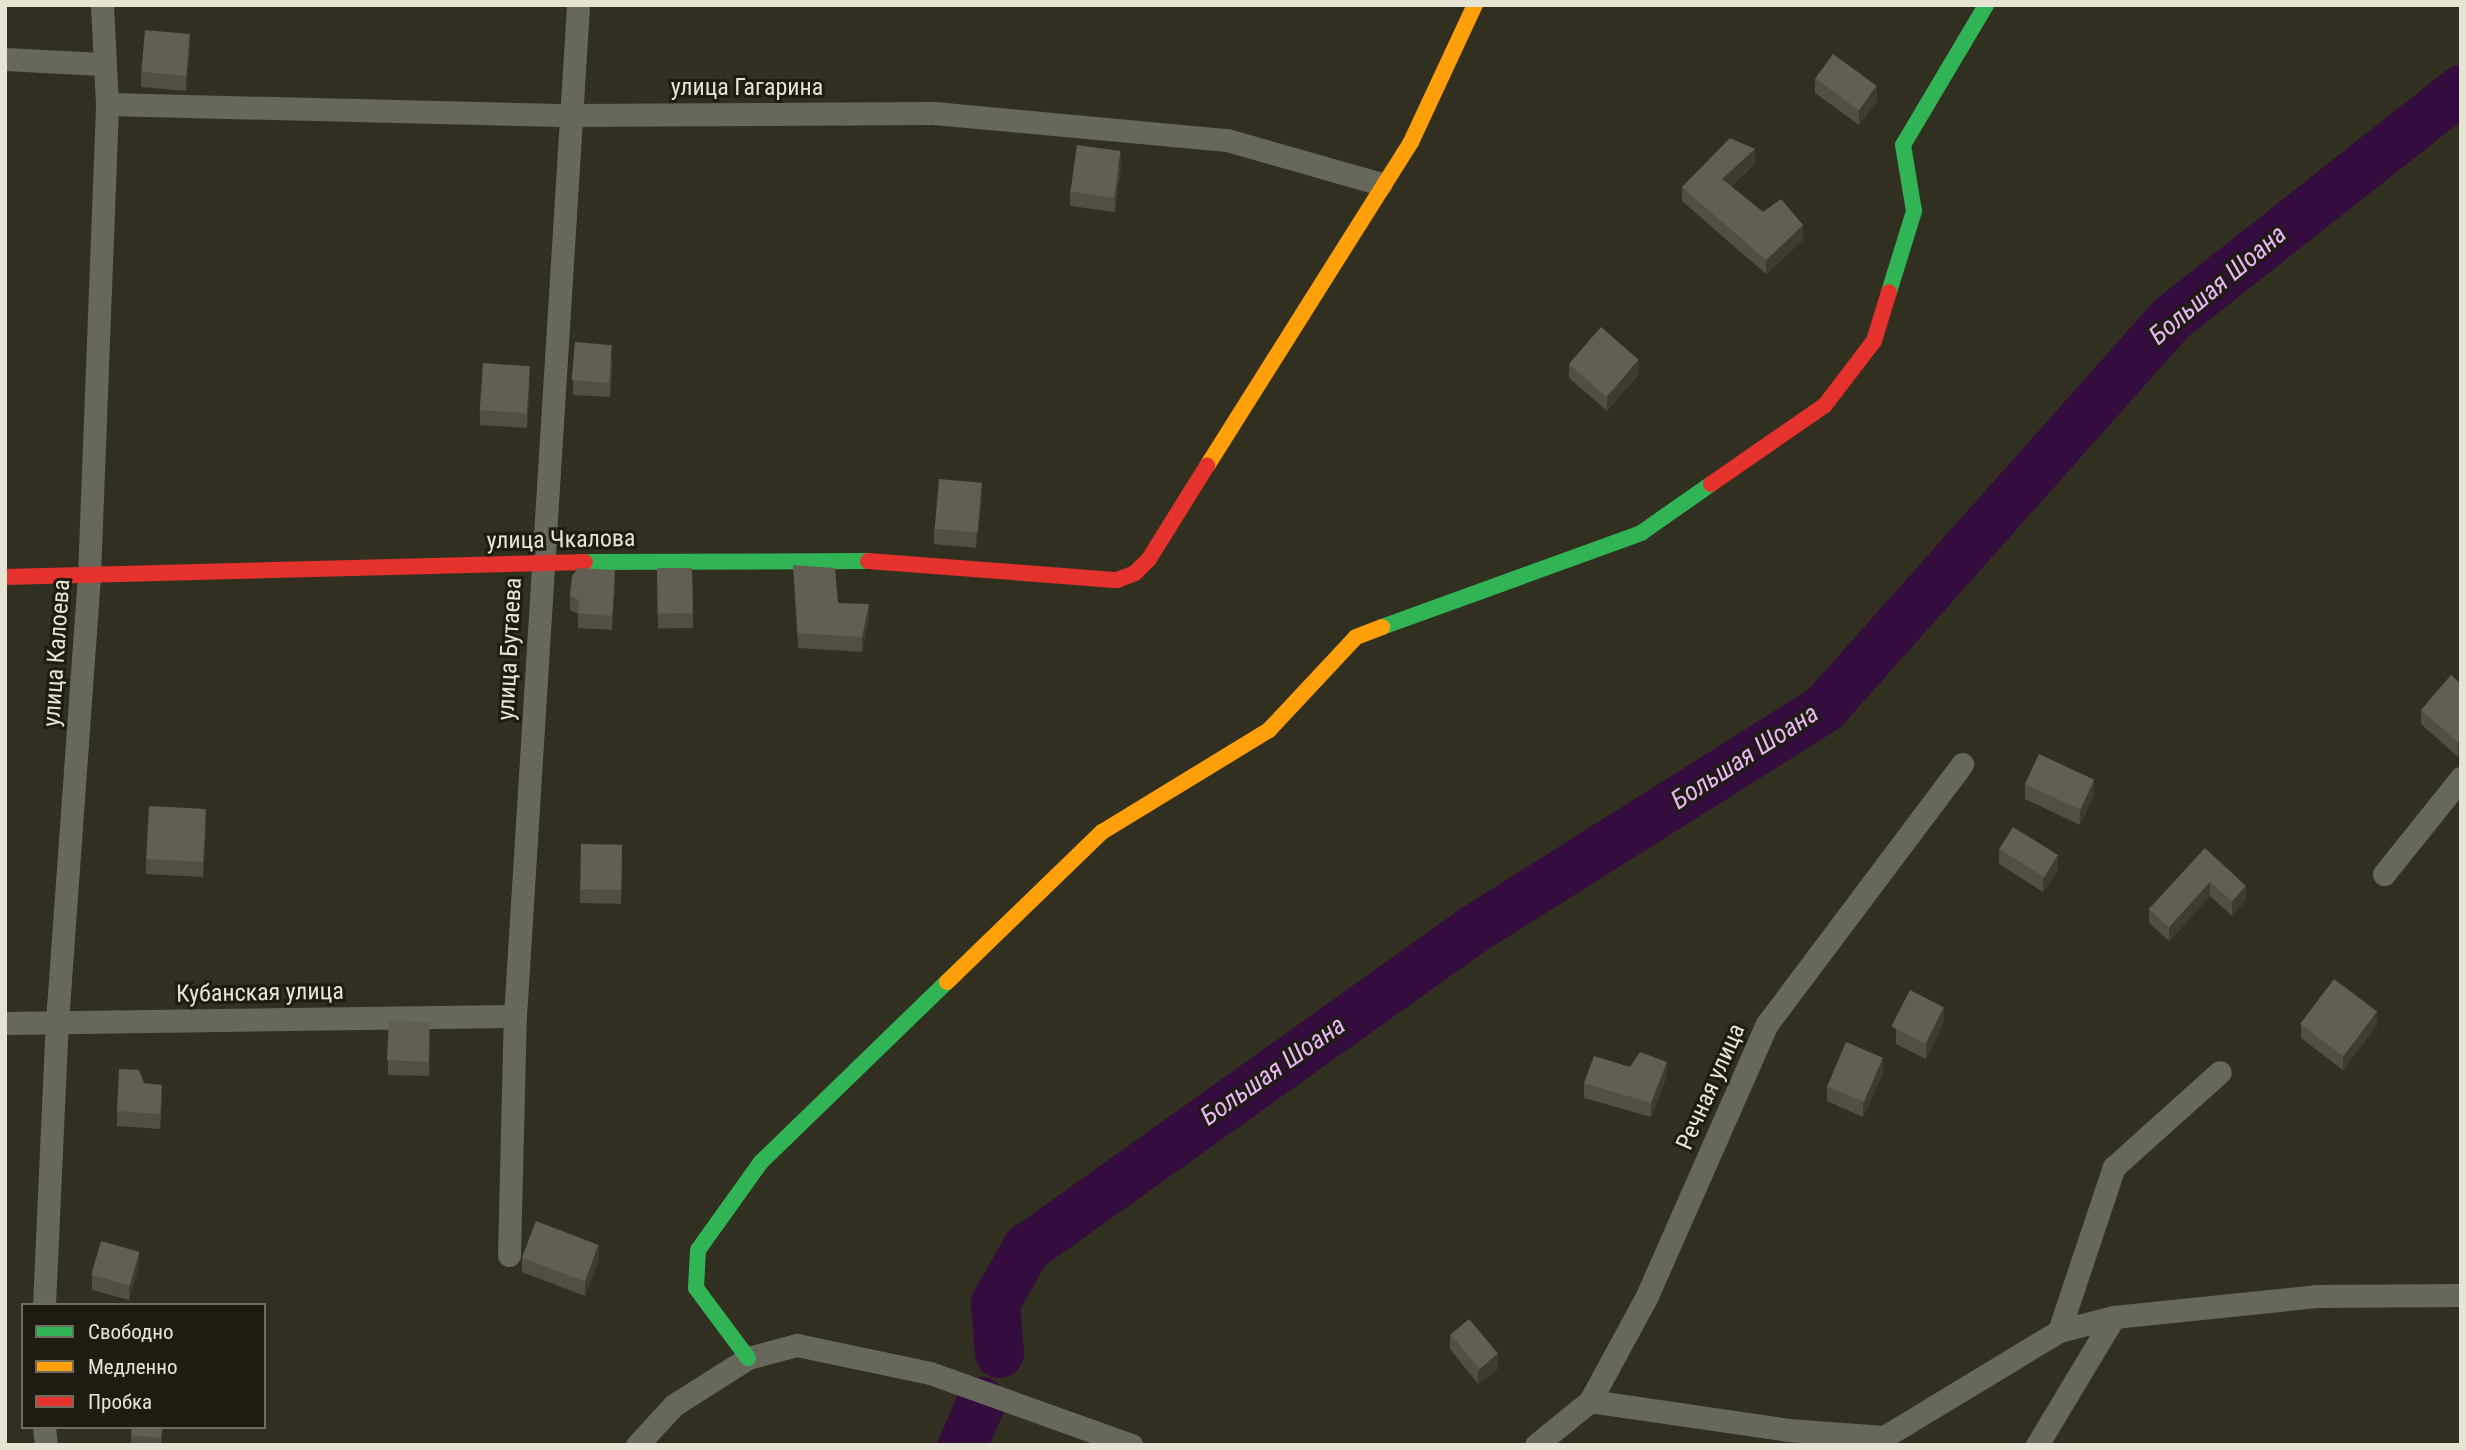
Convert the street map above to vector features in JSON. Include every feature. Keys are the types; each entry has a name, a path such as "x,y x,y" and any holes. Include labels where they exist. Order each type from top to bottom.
{"street":[{"name":"улица Калоева","path":"44,1303 57,1022 89,576 107,104 102,64 102,5"},
{"name":"улица Бутаева","path":"509,1255 515,1016 568,115 578,5"},
{"path":"1381,184 1411,142 1475,5"},
{"path":"748,1358 696,1288 698,1250 761,1162 1102,832 1269,730 1356,637 1641,533 1825,405 1874,341 1914,211 1903,145 1986,5"},
{"path":"5,59 102,64"},
{"name":"улица Гагарина","path":"107,104 568,115 934,113 1227,140 1381,184"},
{"name":"улица Чкалова","path":"5,577 541,562 893,561 1116,580 1135,573 1149,559 1381,184"},
{"name":"Речная улица","path":"1536,1445 1590,1401 1646,1298 1767,1024 1962,764"},
{"path":"2384,874 2461,778"},
{"name":"Кубанская улица","path":"5,1023 515,1016"},
{"path":"2059,1331 2114,1167 2220,1072"},
{"path":"1590,1401 1788,1430 1884,1437 2059,1331 2114,1317 2316,1296 2461,1295"},
{"path":"2036,1445 2114,1317"},
{"path":"637,1445 674,1405 748,1358 797,1345 930,1373 1131,1445"}],"building":[{"path":"145,30 190,34 186,76 141,72"},
{"path":"1833,54 1877,86 1859,110 1815,78"},
{"path":"1730,138 1755,149 1722,179 1763,212 1781,199 1803,225 1766,260 1682,187"},
{"path":"1077,145 1121,151 1114,198 1070,192"},
{"path":"1601,327 1639,360 1607,397 1569,364"},
{"path":"575,342 612,345 609,383 572,380"},
{"path":"483,363 530,366 527,413 480,410"},
{"path":"939,479 982,483 977,533 935,529"},
{"path":"793,565 835,568 838,603 869,604 862,637 798,633"},
{"path":"578,568 615,570 612,616 578,613 579,600 570,595 572,576"},
{"path":"692,568 693,613 658,614 657,569"},
{"path":"2451,675 2461,684 2461,739 2458,742 2421,710"},
{"path":"2039,754 2094,780 2080,810 2025,784"},
{"path":"149,806 206,809 203,862 146,859"},
{"path":"2013,827 2058,855 2044,877 1999,849"},
{"path":"581,844 622,845 621,890 580,889"},
{"path":"2205,848 2246,886 2232,901 2210,882 2169,927 2149,909"},
{"path":"2334,979 2377,1011 2343,1056 2300,1024"},
{"path":"1910,990 1944,1007 1925,1044 1891,1027"},
{"path":"389,1020 430,1022 428,1062 387,1060"},
{"path":"1846,1042 1883,1058 1864,1102 1827,1086"},
{"path":"1640,1052 1667,1062 1651,1103 1584,1083 1594,1056 1630,1067"},
{"path":"119,1069 139,1070 144,1083 162,1085 160,1114 117,1111"},
{"path":"536,1221 599,1245 585,1281 522,1257"},
{"path":"101,1241 139,1252 130,1286 91,1275"},
{"path":"1469,1319 1498,1353 1480,1369 1451,1334"},
{"path":"132,1429 162,1429 161,1438 131,1435"}],"waterway":[{"name":"Большая Шоана","path":"999,1353 995,1303 1026,1248 1473,929 1823,709 2171,318 2461,89"},
{"path":"962,1445 981,1401"}],"traffic: fast":[{"path":"1889,292 1914,211 1903,145 1986,5"},
{"path":"1382,627 1641,533 1711,484"},
{"path":"585,562 868,561"},
{"path":"748,1358 696,1288 698,1250 761,1162 947,982"}],"traffic: slow":[{"path":"1207,466 1411,142 1475,5"},
{"path":"947,982 1102,832 1269,730 1356,637 1382,627"}],"traffic: jam":[{"path":"1711,484 1825,405 1874,341 1889,292"},
{"path":"868,561 1117,580 1135,573 1149,559 1207,466"},
{"path":"5,577 585,562"}]}
